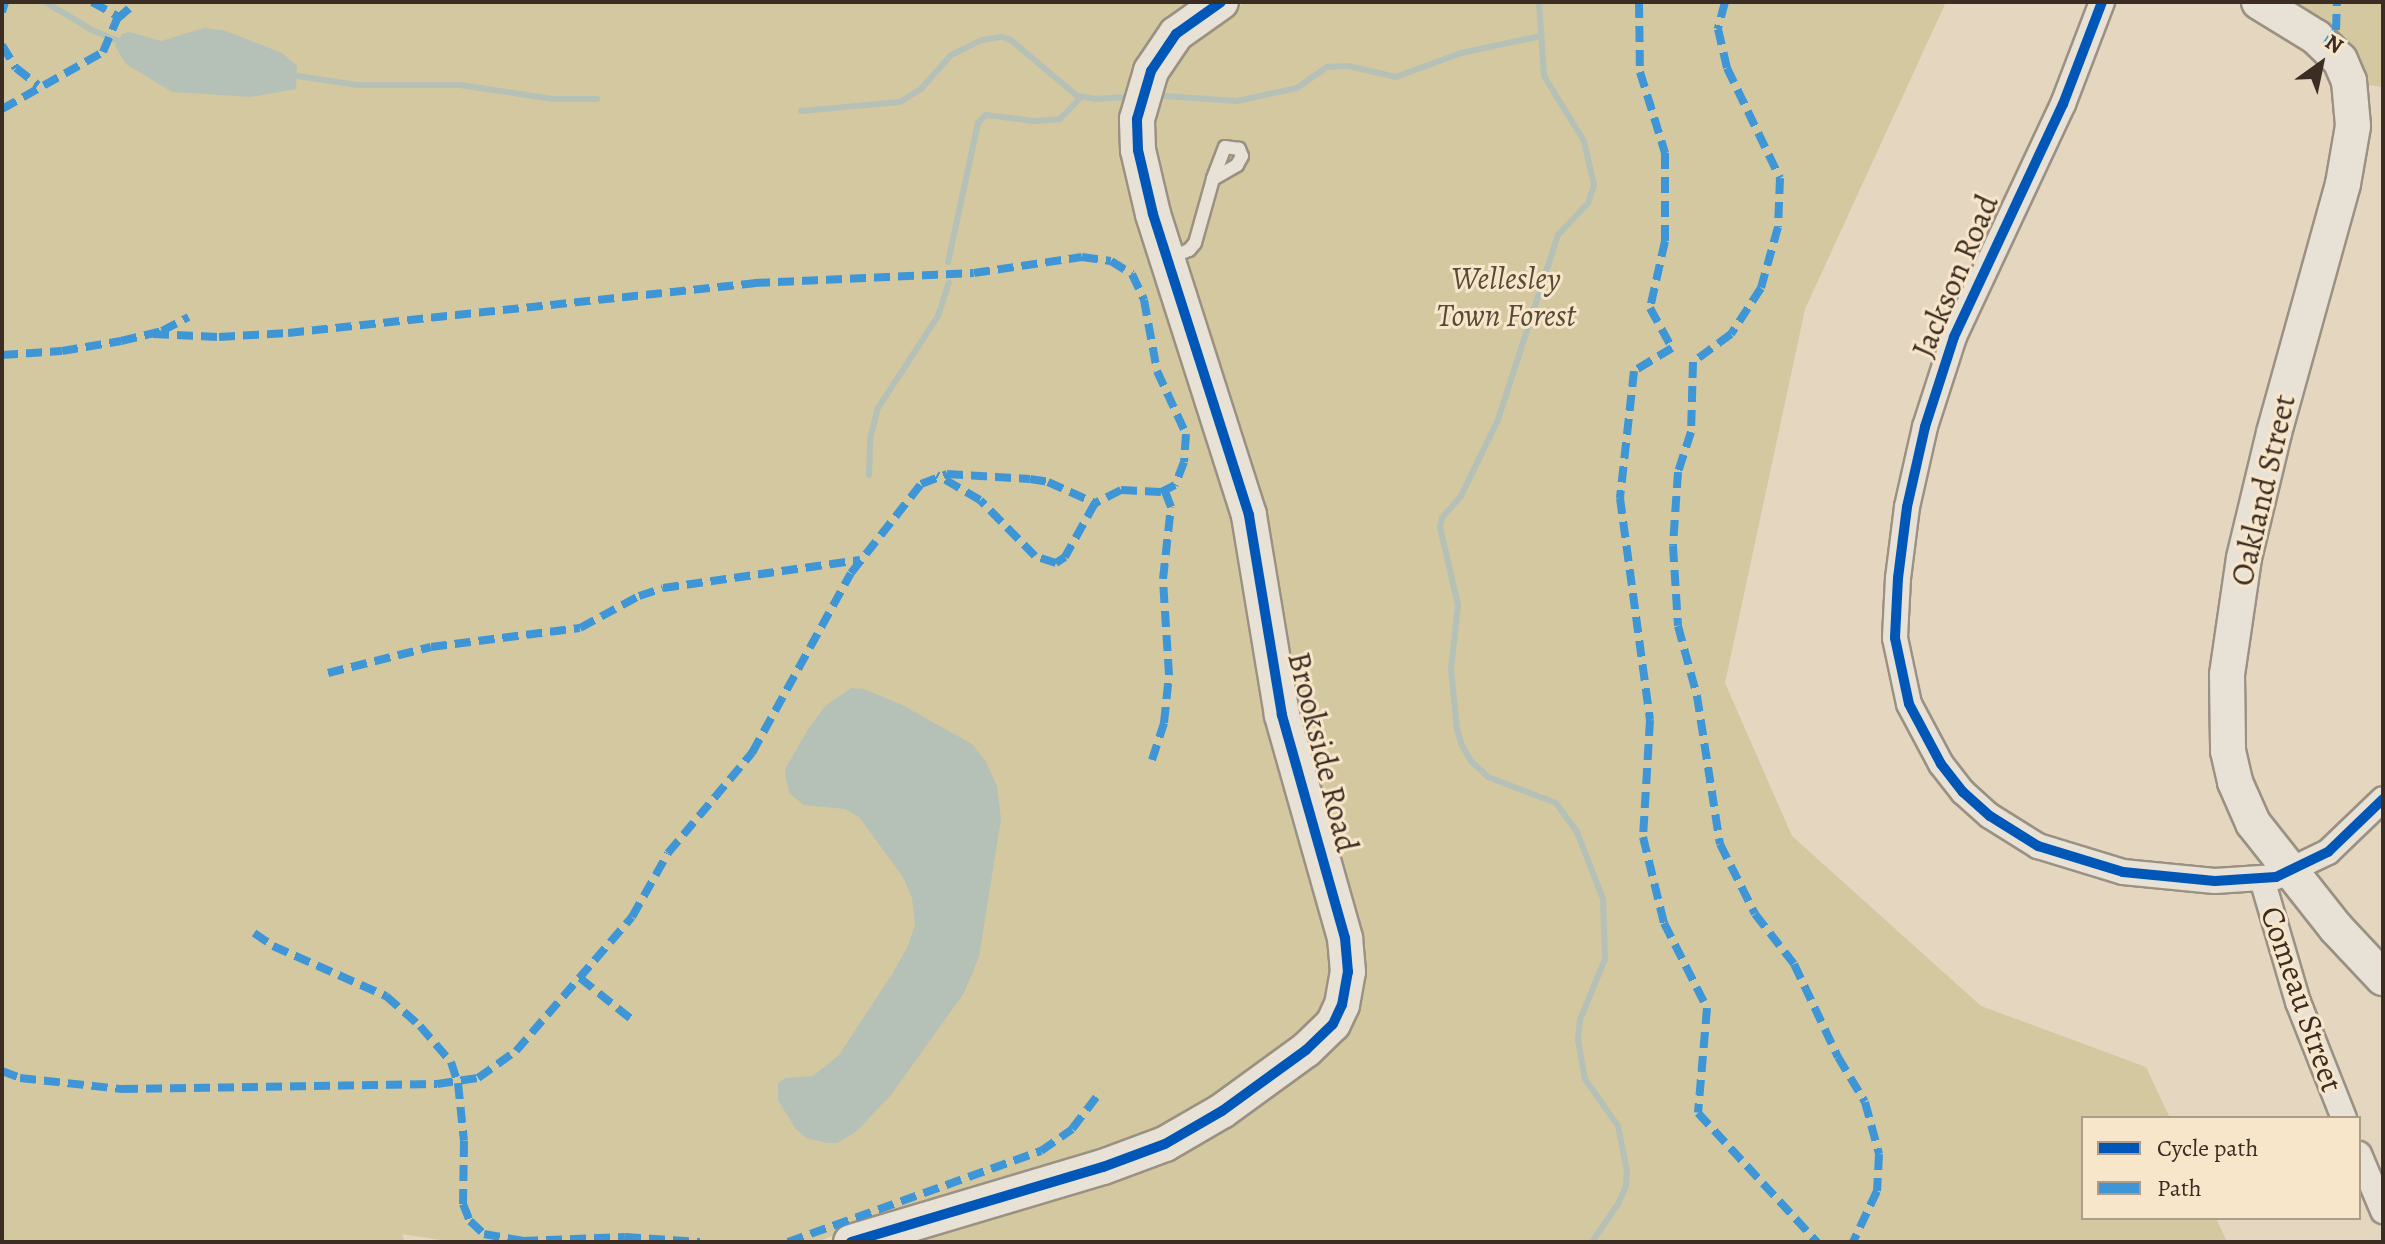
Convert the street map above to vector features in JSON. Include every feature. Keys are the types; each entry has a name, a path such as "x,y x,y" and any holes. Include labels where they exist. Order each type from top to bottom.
{"street":[{"name":"Brookside Road","path":"851,1242 1103,1167 1165,1144 1222,1111 1306,1050 1333,1024 1342,1005 1348,972 1345,938 1282,715 1251,524 1141,171 1137,129 1140,104 1151,71 1170,42 1189,23 1221,2"},
{"name":"Jackson Road","path":"2102,2 2063,104 1987,261 1933,397 1918,455 1900,551 1895,638 1900,672 1915,719 1941,764 1976,805 2022,837 2070,858 2123,872 2197,880 2276,876"},
{"name":"Oakland Street","path":"2259,2 2305,29 2334,53 2349,81 2353,114 2343,184 2255,508 2227,675 2228,751 2235,782 2276,876 2383,978"},
{"path":"2276,876 2328,852 2365,821 2383,799"},
{"name":"Comeau Street","path":"2276,876 2298,1002 2343,1116"},
{"path":"2361,1159 2383,1211"}],"lane":[{"path":"1167,259 1189,250 1195,243 1213,179"}],"green space":[{"path":"2,2 1195,2 1135,74 1329,928 1334,982 1315,1024 1214,1100 1120,1148 847,1229 818,1242 453,1242 402,1234 405,1242 2,1242"},
{"name":"Wellesley Town Forest","path":"1246,2 1946,2 1805,309 1725,683 1792,836 1981,1006 2146,1067 2169,1116 2081,1116 2081,1220 2217,1220 2227,1242 892,1242 1107,1181 1344,1032 1314,785 1166,210 1151,129 1171,63 1204,28"},
{"path":"2286,2 2383,2 2383,87 2368,85 2360,69"}],"shaded area":[{"path":"204,28 223,30 282,53 297,66 296,89 251,97 172,92 126,64 115,46 122,34 129,32 161,41"},
{"path":"851,688 864,689 902,705 972,744 985,760 997,786 1001,819 979,957 964,993 891,1095 856,1132 837,1143 827,1143 806,1138 795,1128 778,1100 778,1084 785,1078 813,1076 839,1055 892,974 908,946 915,924 912,898 903,877 859,817 845,809 804,805 790,794 785,769 825,706"}],"waterway":[{"path":"45,2 92,30 123,43"},
{"path":"1539,2 1544,76 1584,141 1594,185 1588,203 1558,235 1498,420 1461,496 1442,518 1440,527 1458,605 1451,669 1457,729 1462,745 1471,761 1488,777 1556,803 1577,832 1603,899 1605,959 1580,1020 1578,1040 1585,1079 1618,1126 1627,1171 1626,1186 1618,1204 1592,1242"},
{"path":"1163,96 1237,101 1297,88 1327,67 1348,66 1396,77 1461,53 1541,36"},
{"path":"801,111 900,102 921,89 951,55 982,40 1002,37 1011,40 1077,96 1095,99 1124,97"},
{"path":"291,75 357,85 460,85 553,99 597,99"},
{"path":"948,262 978,123 986,115 1034,121 1060,119 1081,97"},
{"path":"869,475 870,439 878,408 938,316 949,283"}],"marked path":[{"path":"2,12 5,2"},
{"path":"92,2 119,17"},
{"path":"1639,2 1640,72 1665,153 1665,241 1650,308 1672,348 1634,371 1620,498 1650,720 1643,837 1664,923 1707,1008 1698,1113 1817,1242"},
{"path":"1725,2 1718,29 1727,68 1780,178 1778,227 1761,288 1731,334 1693,362 1691,432 1678,472 1673,546 1678,626 1697,696 1720,844 1755,914 1794,964 1838,1057 1865,1102 1879,1154 1877,1191 1853,1242"},
{"path":"2326,45 2336,30 2337,2"},
{"path":"2,109 103,52 117,19 132,6"},
{"path":"2,45 16,68 38,85"},
{"path":"153,334 219,337 288,333 754,283 974,273 1082,257 1111,261 1132,274 1144,300 1157,371 1186,434 1184,462 1175,485 1161,492 1121,490 1095,503 1065,557 1056,563 1035,556 980,500 937,475"},
{"path":"2,355 62,351 121,341 162,331 188,317"},
{"path":"2,1071 20,1078 122,1089 437,1084 478,1078 516,1051 632,917 668,853 752,753 851,573 921,484 947,474 1030,479 1048,482 1095,503"},
{"path":"1152,760 1164,723 1169,675 1163,579 1171,507 1165,491"},
{"path":"328,673 431,647 580,628 639,596 663,588 860,560"},
{"path":"254,933 273,946 386,996 420,1026 451,1062 458,1083 464,1141 463,1204 470,1221 484,1234 522,1241 625,1237 700,1242"},
{"path":"580,978 631,1019"},
{"path":"788,1242 1041,1151 1072,1129 1101,1091"}],"cycle path":[{"path":"851,1242 1103,1167 1165,1144 1222,1111 1306,1050 1333,1024 1342,1005 1348,972 1345,938 1282,715 1249,515 1153,214 1138,150 1137,119 1151,71 1176,34 1221,2"},
{"path":"2102,2 2063,104 1954,337 1925,427 1907,507 1898,578 1895,638 1909,704 1941,764 1963,792 1990,816 2038,846 2123,872 2215,881 2276,877 2328,852 2383,799"}]}
